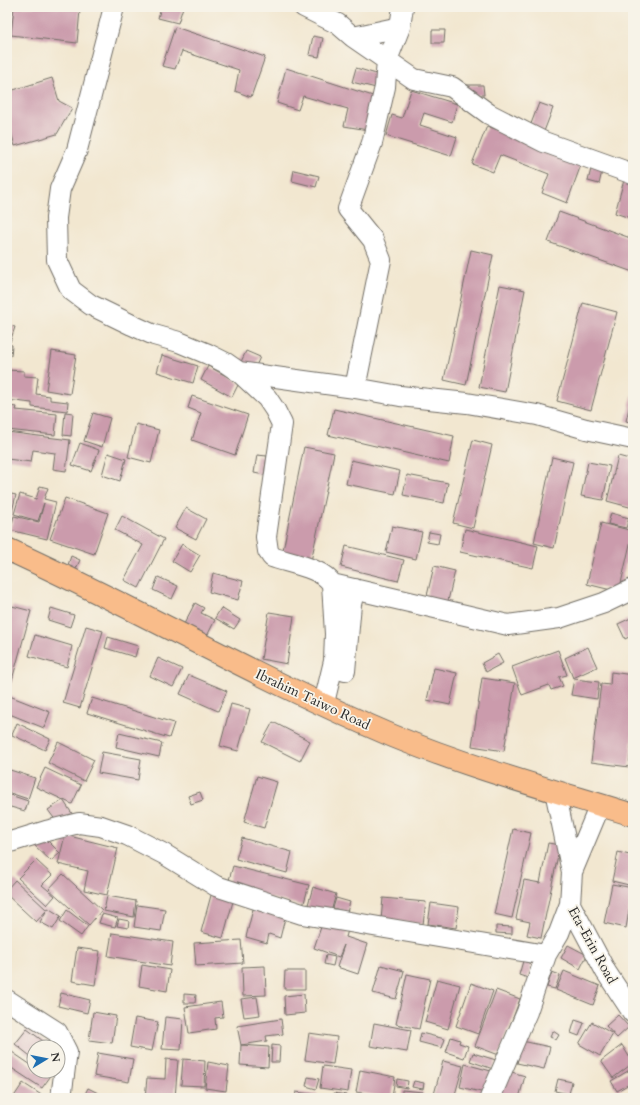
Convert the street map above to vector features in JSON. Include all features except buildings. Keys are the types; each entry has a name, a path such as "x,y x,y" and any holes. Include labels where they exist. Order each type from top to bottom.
{"main road":[{"name":"Ibrahim Taiwo Road","path":"7,549 75,580 268,678 392,736 484,771 633,815"}],"street":[{"path":"114,7 77,150 60,189 56,218 57,260 71,290 91,305 154,335 179,342 226,363 239,372 267,398 276,410 282,424 266,537 268,551 272,557 320,572 328,578 332,584 335,611 334,654 330,707"},
{"path":"304,7 338,24 414,79 452,87 489,114 544,142 633,174"},
{"path":"355,388 381,260 373,240 348,208 372,143 385,87 387,60 400,27 403,7"},
{"path":"354,37 400,27"},
{"path":"239,372 536,415 586,429 633,439"},
{"path":"332,584 508,625 559,618 604,603 633,589"},
{"path":"330,707 347,664 352,604 355,589"},
{"path":"555,791 572,872"},
{"name":"Eta-Erin Road","path":"600,805 572,872 570,904 606,972 633,1014"},
{"path":"7,843 79,823 101,826 127,835 164,854 216,886 302,914 546,955"},
{"path":"490,1098 527,1012 546,955 559,933 570,904"},
{"path":"7,1000 56,1032 61,1040 67,1052 61,1098"}]}
